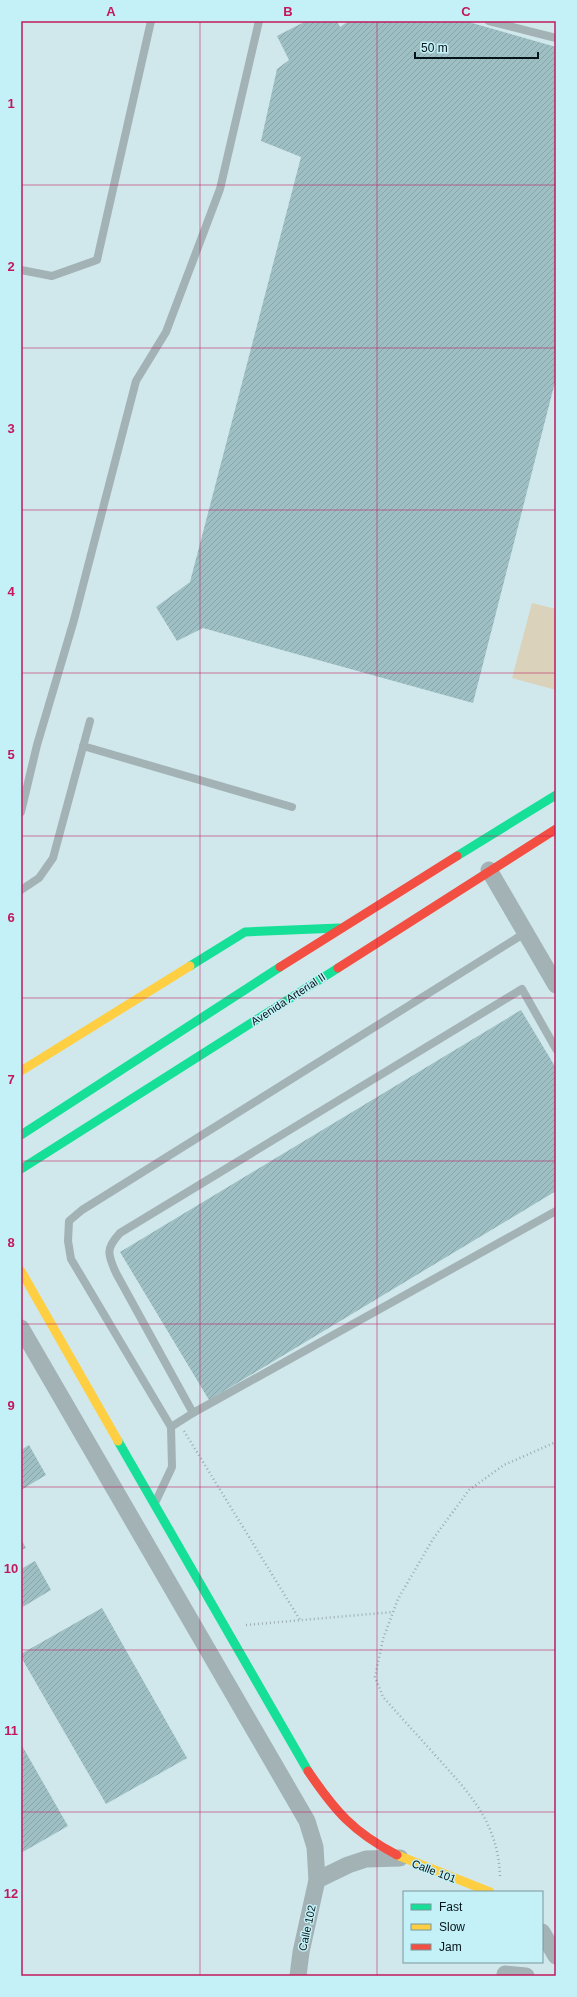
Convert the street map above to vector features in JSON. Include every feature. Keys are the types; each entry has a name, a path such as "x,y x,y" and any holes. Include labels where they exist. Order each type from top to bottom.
{"street":[{"path":"21,1135 340,928 556,795"},
{"name":"Avenida Arterial II","path":"21,1169 556,828"},
{"path":"489,870 556,985"},
{"path":"21,1070 245,932 340,928"},
{"name":"Calle 101","path":"21,1271 308,1771 333,1806 354,1828 400,1858 487,1891"},
{"name":"Calle 102","path":"21,1328 307,1821 315,1848 317,1880 301,1952 298,1976"},
{"path":"317,1880 348,1864 366,1859 400,1858"},
{"path":"543,1934 556,1956"},
{"path":"506,1971 526,1976"}],"lane":[{"path":"21,270 52,276 97,260 151,21"},
{"path":"21,812 37,745 74,620 136,381 166,332 220,189 259,21"},
{"path":"489,21 556,38"},
{"path":"21,890 39,878 53,858 90,721"},
{"path":"83,746 292,807"},
{"path":"155,1504 172,1467 175,1425 71,1259 68,1241 69,1221 82,1210 525,933"},
{"path":"192,1413 116,1273 108,1255 111,1242 120,1233 522,989 556,1049"},
{"path":"175,1425 192,1413 556,1211"}],"path":[{"path":"175,1425 300,1620"},
{"path":"500,1878 499,1858 493,1835 473,1798 383,1697 375,1677 383,1639 398,1599 434,1539 469,1490 504,1465 556,1442"},
{"path":"225,1627 393,1612"}],"shaded area":[{"path":"532,603 556,609 556,690 512,678"}],"building":[{"path":"306,21 337,21 340,27 349,21 465,21 556,47 556,378 473,703 203,628 177,641 156,607 190,582 301,157 261,141 277,69 289,60 277,36"},
{"path":"521,1010 556,1068 556,1191 209,1400 120,1252"},
{"path":"29,1445 46,1475 21,1490 21,1450"},
{"path":"21,1539 26,1548 21,1550"},
{"path":"35,1561 51,1590 21,1608 21,1569"},
{"path":"102,1608 187,1758 106,1804 21,1657 21,1654"},
{"path":"21,1744 68,1826 21,1853"}],"traffic: fast":[{"path":"457,856 556,795"},
{"path":"190,966 245,932 339,928"},
{"path":"21,1135 280,967"},
{"path":"21,1169 338,968"},
{"path":"118,1441 308,1771"}],"traffic: slow":[{"path":"21,1071 190,966"},
{"path":"21,1271 118,1441"},
{"path":"397,1855 487,1891"}],"traffic: jam":[{"path":"338,968 556,829"},
{"path":"280,967 457,856"},
{"path":"308,1771 327,1798 346,1819 368,1838 397,1855"}]}
